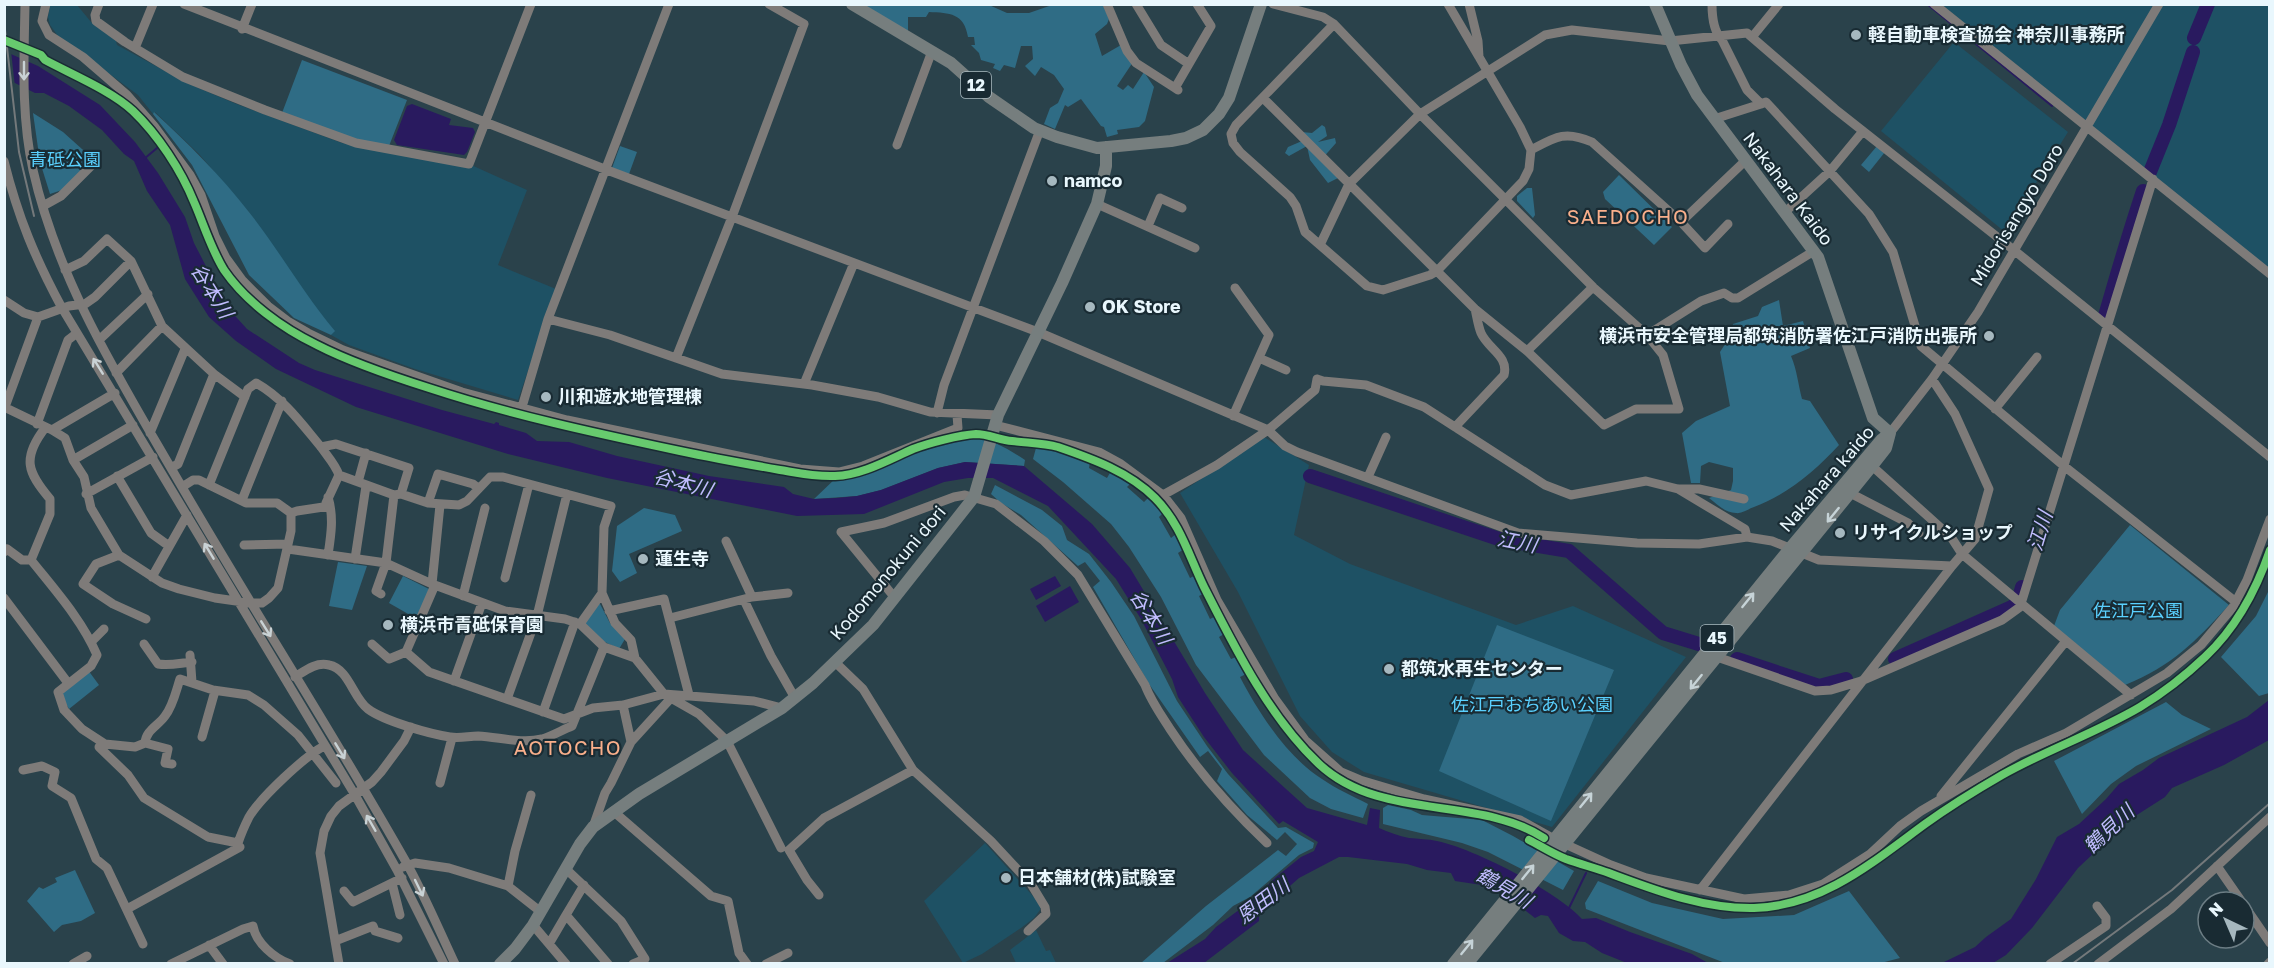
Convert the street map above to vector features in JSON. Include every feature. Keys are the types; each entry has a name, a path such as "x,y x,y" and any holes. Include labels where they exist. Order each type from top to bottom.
{"main road":[{"name":"12","path":"852,4 951,63 1006,110 1040,130 1088,146 1106,147 1171,141 1186,138 1203,130 1220,114 1229,98 1261,4"},
{"name":"Nakahara Kaido","path":"1655,4 1686,76 1714,119 1814,251 1828,282 1873,418 1890,433"},
{"name":"Kodomonokuni dori","path":"500,963 515,949 533,925 580,844 593,827 613,811 782,708 836,663 873,625 975,495 995,424 1097,204 1105,174 1106,147"},
{"name":"Nakahara kaido","path":"1453,963 1485,933 1796,550 1850,493 1886,448 1890,433"},
{"name":"Nakahara kaido","path":"1557,845 1717,657 1796,550 1881,440 1890,433"},
{"name":"Nakahara kaido","path":"1467,963 1485,933"}],"street":[{"path":"25,4 24,103 27,143 44,206 65,270 80,305 150,433 295,677 358,792 397,877 444,963"},
{"path":"46,4 42,21 49,35 83,57 127,95 154,126 177,158 201,195 215,236 226,258 242,280 289,322 313,336 372,362 462,392 608,430 789,468 837,472 863,466 958,428 957,415"},
{"path":"99,4 95,15 96,21 183,77 329,134 370,146 458,160 469,164 531,4"},
{"path":"135,48 153,4"},
{"path":"184,4 607,170 1038,332 1268,430 1285,446 1518,533 1637,543 1705,543 1747,537 1772,541 1819,560 1952,566"},
{"path":"242,28 252,4"},
{"path":"522,407 548,319 669,4"},
{"path":"676,358 732,217 804,24 769,4"},
{"path":"1107,4 1127,51 1136,63 1177,90 1188,64 1211,26 1197,4"},
{"path":"1136,4 1161,45 1188,64"},
{"path":"1263,98 1475,309 1527,351 1604,425 1636,409 1679,409 1663,355 1647,335 1593,286 1420,114 1334,24 1323,18 1273,4"},
{"path":"1334,24 1236,125 1231,134 1233,143 1240,152 1290,197 1296,206 1305,232 1367,286 1383,290 1437,271 1523,181 1529,169 1531,150 1520,127 1448,4"},
{"path":"1469,4 1478,41 1479,59"},
{"path":"1712,4 1718,36 1747,90 1761,104"},
{"path":"1753,36 1779,4"},
{"path":"1934,4 2270,274"},
{"name":"Midorisangyo Doro","path":"1890,433 1932,379 1978,312 2159,4"},
{"path":"1320,246 1349,184 1420,114 1545,35 1572,30 1670,41 1747,33 1863,131 2270,457"},
{"path":"897,145 932,51"},
{"path":"1714,119 1766,102 1869,214 1881,232 1893,252 1921,346 2064,466 2236,602"},
{"path":"937,413 944,385 972,307 1040,130"},
{"path":"1784,213 1830,171 1863,131"},
{"path":"1531,150 1557,136 1575,135 1592,142 1681,222 1705,248 1728,224"},
{"path":"4,161 27,238 62,308 115,393 324,746 407,864 455,963"},
{"path":"44,206 61,196 96,161"},
{"path":"1681,222 1745,161"},
{"path":"1717,657 1815,691 1831,690 1861,681 2002,620 2021,604 2153,179"},
{"path":"1148,226 1160,198 1182,208"},
{"path":"1097,204 1195,248"},
{"path":"65,270 84,261 107,239 131,261 162,326 214,374 245,397"},
{"path":"1647,335 1701,301 1724,292 1732,298 1738,298 1814,251"},
{"path":"5,302 24,313 38,317 62,308 80,305 92,300 131,261"},
{"path":"804,384 854,263"},
{"path":"1527,351 1593,286"},
{"path":"1233,416 1269,335 1235,288"},
{"path":"99,340 148,294"},
{"path":"1455,427 1504,375 1506,369 1506,364 1480,332 1475,309"},
{"path":"38,317 5,407 65,438 73,460 84,477 91,508 119,555 152,577 179,589 215,598 262,603 278,588 288,547 291,513"},
{"path":"548,319 610,335 722,374 804,384 878,397 937,413 995,424 1100,452 1121,464 1163,495 1181,518 1217,600 1275,699 1296,730 1332,766 1350,777 1424,800 1521,820 1557,845 1646,878 1731,897 1755,899 1789,895 1822,884 1854,866 1907,820 1937,801 2018,754 2066,733 2167,673 2201,645 2236,602 2247,580 2270,519"},
{"path":"116,373 162,326"},
{"path":"31,560 50,514 50,499 34,480 31,463 32,447 45,427 68,340 77,333"},
{"path":"150,433 185,349"},
{"path":"1995,409 2037,357"},
{"path":"1259,358 1286,370"},
{"path":"171,468 178,464 214,374"},
{"path":"1163,495 1217,465 1268,430 1315,390 1317,379 1366,385 1424,407 1545,485 1571,495 1646,481 1678,489 1699,489 1744,499"},
{"path":"1700,891 1861,681 1975,539 1989,489 1954,414 1932,379"},
{"path":"209,485 248,389 256,383 282,401 336,466 339,475 327,503 332,527 328,555"},
{"path":"45,427 115,393"},
{"path":"242,500 282,401"},
{"path":"73,460 133,425"},
{"path":"1368,477 1381,440"},
{"path":"321,447 336,444 410,468 398,494 386,563 376,591 381,594"},
{"path":"355,559 366,453"},
{"path":"86,494 153,457"},
{"path":"1872,466 1951,537 1962,554 2131,695"},
{"path":"428,503 438,474 473,484 478,488"},
{"path":"339,475 362,484 440,505 459,505 467,501 490,477 503,477 611,506 604,527 602,593 609,611 615,623 631,640 635,658 668,696 699,714 727,741 781,848"},
{"path":"117,476 151,533 169,546"},
{"path":"182,487 193,480 199,480 246,503 277,503 291,513"},
{"path":"505,578 529,484"},
{"path":"1678,489 1745,529 1747,537"},
{"path":"1850,493 1908,524 1918,533"},
{"path":"507,699 537,616 567,494"},
{"path":"895,598 841,532 884,524 954,497 965,495 975,495 996,504 1044,541 1078,575 1145,685 1149,698 1189,758 1225,802 1267,843"},
{"path":"291,513 327,503"},
{"path":"383,669 389,659 406,652 434,584 440,505"},
{"path":"463,596 485,508"},
{"path":"152,577 187,514"},
{"path":"726,541 771,656 795,698"},
{"path":"244,545 288,547 386,563 463,596 505,611 565,619 578,623 604,647 635,658"},
{"path":"4,552 8,549 22,560 31,560"},
{"path":"119,555 96,564 83,584 113,604 146,619"},
{"path":"31,560 91,642 97,656 91,666 58,692 64,710 82,729 105,744 135,747 145,743 168,749 165,763 172,764"},
{"path":"543,712 578,623 602,593"},
{"path":"670,618 748,599 788,593"},
{"path":"4,598 68,683"},
{"path":"609,611 664,599 689,695"},
{"path":"454,681 482,603"},
{"path":"91,642 104,629"},
{"path":"1937,801 2066,641"},
{"path":"144,644 158,664 170,666 191,659 192,682"},
{"path":"372,644 389,659"},
{"path":"295,677 316,664 329,665 336,668 346,678 369,710 411,727 452,738 478,736 527,741 542,739 572,726 604,647"},
{"path":"406,652 429,672 564,719 593,708 668,696 689,695 754,701 782,708"},
{"path":"836,663 863,689 914,770 991,841 1031,884 1046,914 1028,931"},
{"path":"145,743 151,729 169,711 180,679 215,690 248,695 264,705 298,735 336,783"},
{"path":"202,737 215,690"},
{"path":"593,827 600,803 631,742 668,696"},
{"path":"623,705 631,742"},
{"path":"339,963 320,853 324,831 339,806 372,782 394,755 411,727"},
{"path":"440,783 452,738"},
{"path":"99,747 128,776 144,798 208,837 238,843 250,816 260,803 312,753 324,746"},
{"path":"23,770 42,766 55,772 52,786 71,798 96,859 107,868 143,944"},
{"path":"819,895 789,850 825,818 914,770"},
{"path":"508,886 531,795"},
{"path":"613,811 711,896 728,901 739,952 747,963"},
{"path":"2098,963 2171,909 2270,817"},
{"path":"128,909 240,847"},
{"path":"344,891 353,902 397,877 407,864 415,863 449,868 508,886 541,912"},
{"path":"2217,866 2233,890"},
{"path":"566,869 629,930 645,959 633,963"},
{"path":"397,877 400,915"},
{"path":"549,944 584,885"},
{"path":"2050,963 2106,926 2106,918 2097,906"},
{"path":"566,915 608,963"},
{"path":"2256,923 2270,943"},
{"path":"533,925 566,963"},
{"path":"171,963 243,928 253,926 255,936 268,950 282,961 290,963"},
{"path":"335,941 373,926 375,931 398,938"},
{"path":"209,945 223,963"},
{"path":"766,963 788,953"},
{"path":"73,963 87,956"}],"shaded area":[{"path":"50,5 77,5 91,22 116,41 117,45 189,84 234,103 342,143 469,164 527,190 498,265 556,289 518,400 415,369 349,345 331,335 334,331 249,212 199,154 155,112 153,114 138,95 58,36 50,25 48,17"},
{"path":"1942,5 2269,5 2269,269"},
{"path":"1954,42 2068,132 2005,232 1881,131"},
{"path":"1264,437 1309,465 1294,535 1350,564 1516,625 1573,606 1686,657 1552,827 1364,772 1332,752 1300,716 1238,592 1180,493"},
{"path":"985,843 1041,905 1034,918 1021,928 982,954 963,963 924,901"},
{"path":"1036,930 1046,951 1050,950 1056,963 1016,963 1010,950"}],"green space":[{"path":"863,5 989,5 1007,13 1029,13 1052,5 1103,5 1109,19 1107,24 1095,34 1102,56 1121,45 1133,62 1117,86 1123,90 1128,85 1133,89 1144,72 1154,87 1145,121 1139,127 1117,130 1118,134 1107,137 1104,127 1081,99 1068,107 1065,105 1055,129 1044,124 1050,108 1058,103 1064,89 1054,75 1041,67 1035,76 1025,66 1033,59 1032,46 1021,46 1015,68 1004,65 1000,71 993,68 995,64 981,60 979,53 971,45 975,45 974,37 968,37 963,23 955,16 929,12 926,17 908,17 908,32"},
{"path":"302,60 407,100 389,146 357,140 282,113"},
{"path":"154,112 204,160 249,212 335,331 331,335 294,318 249,275 192,165 153,114"},
{"name":"青砥公園","path":"33,113 63,132 92,158 92,162 65,189 50,194 40,162"},
{"path":"1322,125 1325,127 1327,136 1318,142 1335,138 1336,143 1321,160 1338,178 1328,183 1310,160 1307,146 1289,156 1285,153 1288,147 1302,141 1302,132 1312,133"},
{"path":"620,146 637,152 629,174 612,168"},
{"path":"1877,146 1885,152 1869,172 1861,165"},
{"path":"1619,175 1672,227 1654,245 1605,199 1603,192"},
{"path":"1527,188 1532,188 1535,215 1533,218 1517,201 1517,196"},
{"path":"1779,300 1783,326 1803,321 1810,348 1791,356 1802,399 1810,401 1839,445 1811,473 1790,489 1743,512 1732,513 1721,508 1709,498 1731,490 1733,468 1709,462 1701,466 1700,483 1691,483 1682,433 1696,421 1730,406 1720,352 1729,338 1733,324 1758,316 1762,307"},
{"path":"972,438 993,442 1006,449 1025,460 1024,466 965,462 938,468 881,490 857,496 814,499 837,477 865,471 927,446"},
{"path":"1036,448 1052,450 1090,462 1089,468 1107,478 1111,471 1131,483 1127,487 1144,502 1149,497 1163,513 1159,517 1171,538 1176,534 1184,549 1178,553 1190,578 1194,576 1203,594 1199,596 1210,619 1214,617 1224,634 1219,637 1231,659 1236,657 1246,674 1240,677 1265,719 1286,747 1309,770 1333,786 1368,804 1363,818 1331,809 1310,798 1264,755 1196,665 1161,597 1129,547 1111,524 1033,459"},
{"path":"995,485 1042,510 1062,526 1067,540 1089,554 1134,616 1177,701 1228,774 1278,828 1286,827 1314,843 1313,848 1299,855 1250,897 1233,906 1213,925 1163,963 1141,963 1206,906 1278,850 1286,856 1297,844 1285,832 1277,840 1247,815 1217,781 1222,769 1208,751 1200,757 1149,684 1093,587 1100,581 1085,562 1078,566 1021,515 991,494"},
{"path":"644,508 675,515 682,531 629,554 637,573 620,582 612,571 617,526"},
{"name":"佐江戸公園","path":"2130,525 2229,605 2182,652 2157,669 2125,685 2054,626 2060,610"},
{"path":"338,562 367,566 352,610 329,606"},
{"path":"403,576 429,589 417,619 389,603"},
{"path":"2269,590 2269,693 2259,696 2221,657 2256,616"},
{"path":"597,604 600,604 610,623 625,639 619,649 603,641 584,623"},
{"name":"佐江戸おちあい公園","path":"1497,625 1614,670 1551,821 1439,771"},
{"path":"88,670 99,685 69,709 60,693"},
{"path":"2166,702 2182,715 2211,729 2136,766 2111,784 2082,814 2054,761"},
{"path":"1388,805 1422,815 1482,820 1574,871 1563,890 1488,852 1462,843 1383,824 1383,808"},
{"path":"75,870 95,913 81,921 62,925 54,932 27,901 39,887 43,889 57,882 55,878"},
{"path":"1598,881 1652,903 1723,919 1794,915 1849,891 1900,958 1877,964 1725,963 1586,909 1585,903"}],"water":[{"path":"4,51 38,66 100,105 135,142 158,173 185,217 194,243 227,307 247,329 299,363 442,410 494,424 496,422 526,433 537,441 569,442 617,456 709,476 784,487 793,494 814,499 857,496 881,490 938,468 965,462 1024,466 1092,524 1130,568 1205,693 1243,750 1307,808 1367,825 1370,808 1380,810 1379,828 1405,837 1437,841 1472,853 1535,884 1582,919 1596,918 1692,954 1708,963 1627,963 1602,953 1585,942 1573,941 1559,933 1548,916 1541,915 1535,918 1495,887 1455,881 1451,873 1427,870 1407,864 1339,857 1299,878 1259,913 1259,921 1204,963 1167,963 1205,939 1216,927 1255,898 1276,877 1301,857 1314,851 1318,842 1283,821 1279,824 1232,773 1204,737 1178,697 1172,679 1141,619 1116,579 1048,506 993,478 968,478 944,482 864,514 797,516 607,478 508,454 356,407 276,369 236,341 209,317 185,279 170,225 147,191 134,161 124,154 102,130 69,106 44,93 35,93 5,78"},
{"path":"412,104 451,119 449,125 473,128 475,132 467,152 464,155 397,145 394,140 407,106"},
{"path":"1055,576 1061,586 1036,600 1030,589"},
{"path":"1070,586 1079,602 1045,622 1036,606"},
{"name":"鶴見川","path":"2269,700 2269,740 2224,765 2172,788 2165,797 2129,820 2078,868 2032,928 2006,955 1993,963 1942,963 1975,947 2011,919 2036,879 2057,837 2079,824 2119,784 2159,758 2247,717"}],"pier":[{"path":"5,48 11,51 15,87 4,81"}],"waterway":[{"path":"1927,4 2052,106"},
{"name":"江川","path":"2194,38 2208,4"},
{"name":"江川","path":"2150,172 2169,125 2193,52"},
{"path":"144,159 163,143"},
{"name":"江川","path":"2105,316 2143,191"},
{"name":"江川","path":"1310,476 1502,540 1569,551 1663,633 1702,645"},
{"name":"江川","path":"1895,659 2012,607 2018,602 2022,587"},
{"name":"江川","path":"1737,659 1819,686 1846,679"},
{"path":"1569,908 1586,873"}],"railway":[{"path":"4,21 19,152 34,216"},
{"path":"2072,964 2172,890 2270,803"}],"cycle path":[{"path":"4,40 41,55 45,60 91,83 133,111 160,142 176,165 189,190 215,254 233,282 254,303 291,331 330,352 358,363 460,398 553,423 692,454 821,476 855,473 913,449 976,434 1058,447 1110,467 1145,489 1164,508 1183,540 1204,587 1254,681 1284,725 1319,764 1344,782 1371,794 1400,802 1490,816 1518,825 1544,838"},
{"path":"1529,840 1566,859 1698,902 1754,908 1779,905 1824,891 1866,867 1973,792 2036,757 2123,716 2166,690 2205,657 2236,621 2252,594 2270,550"}],"place":[{"name":"軽自動車検査協会 神奈川事務所","path":"1856,35"},
{"name":"namco","path":"1052,181"},
{"name":"OK Store","path":"1090,307"},
{"name":"横浜市安全管理局都筑消防署佐江戸消防出張所","path":"1989,336"},
{"name":"川和遊水地管理棟","path":"546,397"},
{"name":"リサイクルショップ","path":"1840,533"},
{"name":"蓮生寺","path":"643,559"},
{"name":"横浜市青砥保育園","path":"388,625"},
{"name":"都筑水再生センター","path":"1389,669"},
{"name":"日本舗材(株)試験室","path":"1006,878"}],"district":[{"name":"SAEDOCHO","path":"1628,217"},
{"name":"AOTOCHO","path":"568,748"}],"water label":[{"name":"谷本川","path":"212,291"},
{"name":"谷本川","path":"683,483"},
{"name":"谷本川","path":"1151,617"},
{"name":"恩田川","path":"1263,901"}]}
